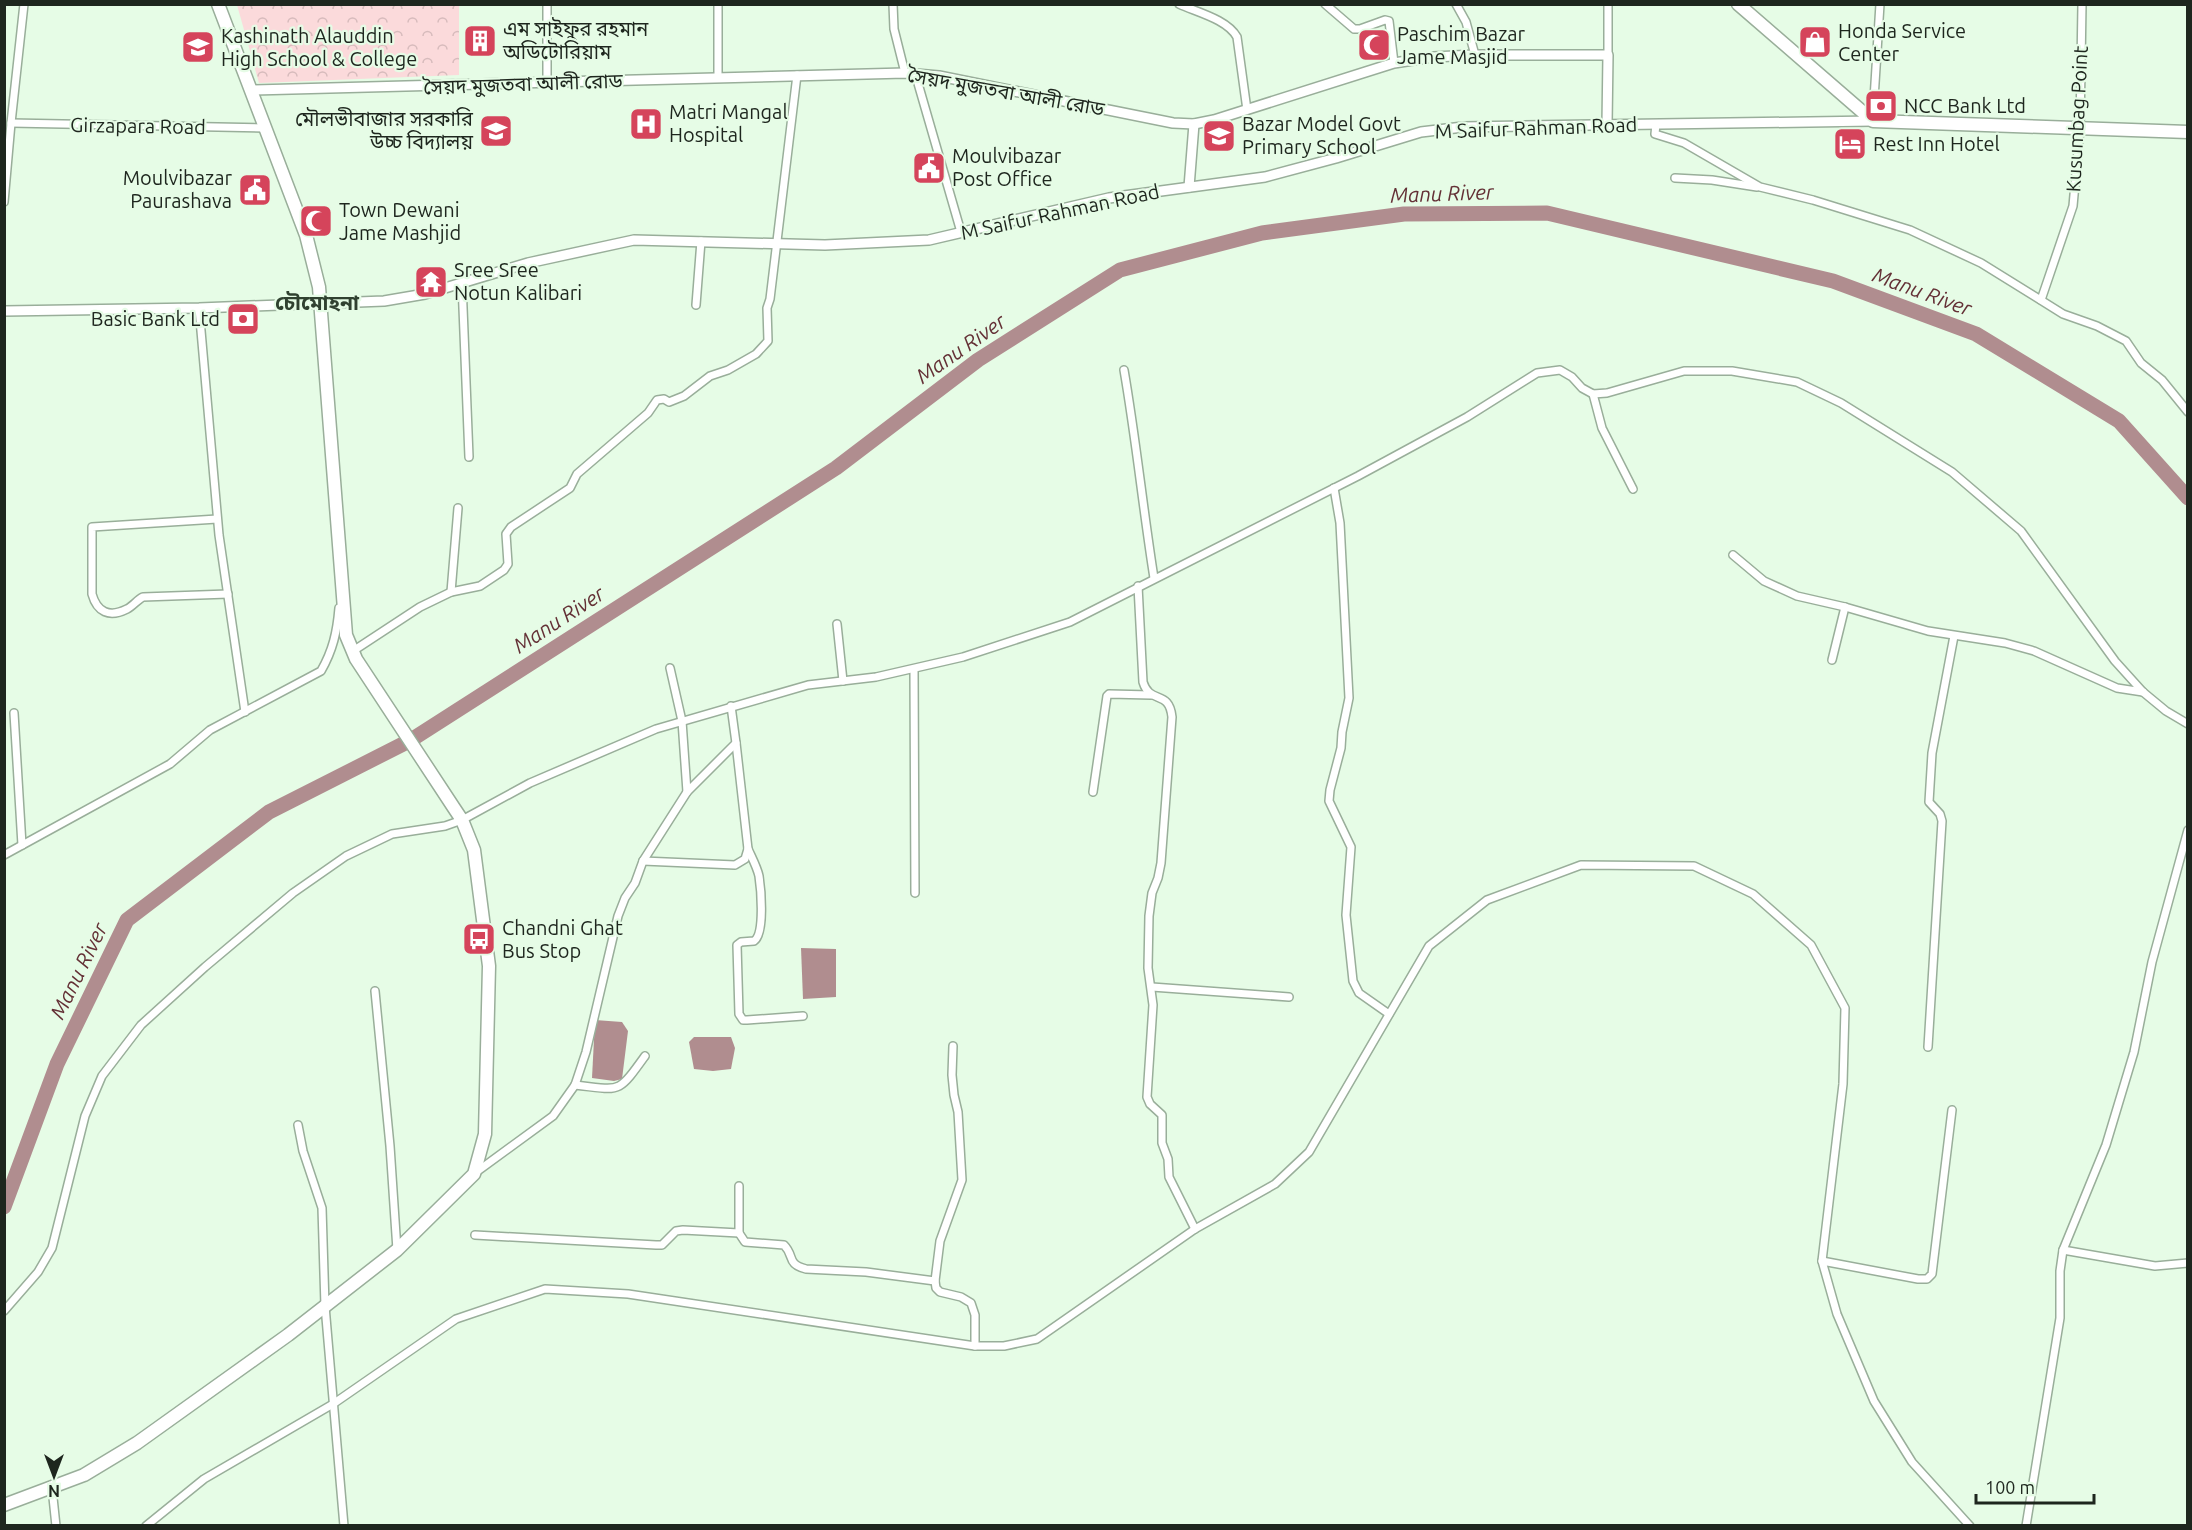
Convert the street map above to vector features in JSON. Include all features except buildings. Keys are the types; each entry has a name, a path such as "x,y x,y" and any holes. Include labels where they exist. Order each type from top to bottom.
{"highway":[{"path":"4,1505 84,1475 137,1443 326,1306 397,1250 474,1174 485,1134 489,966 474,850 462,820 354,655 346,635 319,286 306,235 218,4"},
{"path":"1738,4 1870,118 2187,132"}],"main road":[{"name":"সৈয়দ মুজতবা আলী রোড","path":"251,90 915,73 1173,123 1194,124 1247,110 1394,63 1433,57 1475,55 1608,55"},
{"path":"1607,124 1608,55"},
{"name":"M Saifur Rahman Road","path":"4,311 199,308 384,301 424,294 528,263 634,240 825,245 929,240 1109,198 1265,177 1336,159 1421,132 1464,127 1870,118"},
{"path":"1189,187 1194,124"}],"street":[{"path":"4,202 24,4"},
{"path":"547,4 547,83"},
{"path":"718,4 718,78"},
{"path":"893,4 894,29 904,73"},
{"path":"1179,4 1233,31 1237,37 1247,110"},
{"path":"1325,4 1354,29 1385,20 1389,21 1394,63"},
{"path":"1456,4 1467,22 1475,55"},
{"path":"1608,4 1608,55"},
{"path":"1870,118 1874,99 1880,4"},
{"name":"Kusumbag Point","path":"2042,300 2073,206 2080,128 2082,4"},
{"path":"915,73 961,231"},
{"path":"354,655 420,607 451,592 480,586 504,570 508,564 506,534 511,527 570,488 577,474 648,413 657,400 664,399 669,402 684,396 710,376 728,370 756,354 768,341 767,308 777,245 797,75"},
{"name":"Girzapara Road","path":"11,123 265,128"},
{"path":"1656,124 1655,134 1684,143 1760,188"},
{"path":"1675,178 1713,180 1760,188 1813,200 1910,230 1981,263 2063,314 2097,326 2126,341 2141,363 2162,380 2187,412"},
{"path":"696,305 701,241"},
{"path":"462,283 469,457"},
{"path":"199,308 218,519 244,712"},
{"path":"1124,370 1137,446 1145,523 1154,578"},
{"path":"4,1311 38,1272 52,1248 85,1116 102,1076 141,1025 205,967 293,893 346,856 392,834 445,826 462,820 530,783 656,729 808,685 914,669 963,657 1070,622 1334,488 1467,417 1537,373 1560,370 1593,394 1608,393 1684,371 1732,371 1797,382 1841,403 1952,472 2021,531 2115,661 2143,692 2166,711 2187,724"},
{"path":"1593,394 1602,428 1633,489"},
{"path":"1334,488 1340,523 1349,698 1329,801 1351,847 1346,915 1353,981 1359,993 1389,1014"},
{"path":"451,592 458,508"},
{"path":"218,519 92,527 92,594 95,604 106,612 117,612 129,608 143,597 228,594"},
{"path":"1733,555 1764,581 1797,596 1954,636 2005,643 2034,651 2117,688 2143,692"},
{"path":"4,855 170,764 210,730 321,671 337,636 342,576"},
{"path":"1138,586 1143,682 1150,695"},
{"path":"1832,660 1845,607"},
{"path":"837,624 843,681"},
{"path":"1928,1047 1942,821 1940,814 1929,802 1929,787 1932,753 1954,636"},
{"path":"670,668 682,721 687,792"},
{"path":"914,669 915,893"},
{"path":"1093,792 1107,696 1109,694 1150,695 1165,699 1171,706 1172,717 1161,863 1152,893 1149,916 1148,968 1153,1005 1147,1096 1150,1104 1162,1115 1162,1143 1168,1159 1169,1177 1195,1229"},
{"path":"732,706 748,849 758,874 761,898 760,934 754,941 741,942 736,945 741,1018 747,1020 803,1016"},
{"path":"14,713 22,845"},
{"path":"474,1174 553,1116 575,1085 586,1052 618,916 625,898 635,883 643,861 687,792 736,743"},
{"path":"2026,1526 2060,1317 2060,1271 2064,1250 2106,1145 2134,1052 2152,962 2187,830"},
{"path":"643,861 735,865 745,859 748,849"},
{"path":"146,1526 204,1479 333,1404 456,1320 545,1289 628,1294 975,1346 1004,1346 1037,1339 1195,1229 1275,1184 1310,1152 1429,946 1487,900 1581,865 1694,866 1753,894 1811,945 1845,1008 1843,1084 1822,1261 1837,1314 1874,1401 1912,1462 1970,1526"},
{"path":"1152,987 1289,998"},
{"path":"375,991 390,1146 397,1250"},
{"path":"953,1046 953,1085 958,1112 962,1180 940,1240 935,1281 940,1292 961,1297 971,1303 975,1315 975,1346"},
{"path":"575,1085 612,1089 620,1087 645,1056"},
{"path":"1822,1261 1918,1280 1927,1279 1932,1274 1952,1110"},
{"path":"298,1125 303,1151 321,1202 336,1450 343,1497 344,1526"},
{"path":"740,1186 739,1233 745,1242 784,1245 788,1249 791,1262 797,1266 935,1281"},
{"path":"475,1235 663,1245 675,1231 739,1233"},
{"path":"2064,1250 2155,1266 2187,1263"},
{"path":"52,1488 56,1526"}],"green space":[{"path":"237,5 459,5 459,75 259,83"}],"shaded area":[{"path":"801,948 836,949 836,997 803,999"},
{"path":"595,1020 622,1022 628,1031 622,1079 614,1081 592,1078"},
{"path":"694,1037 731,1037 735,1048 731,1069 713,1071 694,1069 689,1042"}],"waterway":[{"name":"Manu River","path":"4,1207 57,1064 127,920 269,812 411,740 836,468 978,360 1120,270 1262,233 1404,214 1547,213 1833,281 1976,334 2119,421 2188,498"}],"place":[{"name":"এম সাইফুর রহমান অডিটোরিয়াম","path":"480,41"},
{"name":"Honda Service Center","path":"1815,42"},
{"name":"Paschim Bazar Jame Masjid","path":"1374,45"},
{"name":"Kashinath Alauddin High School & College","path":"198,47"},
{"name":"NCC Bank Ltd","path":"1881,106"},
{"name":"Matri Mangal Hospital","path":"646,124"},
{"name":"মৌলভীবাজার সরকারি উচ্চ বিদ্যালয়","path":"496,131"},
{"name":"Bazar Model Govt Primary School","path":"1219,136"},
{"name":"Rest Inn Hotel","path":"1850,144"},
{"name":"Moulvibazar Post Office","path":"929,168"},
{"name":"Moulvibazar Paurashava","path":"255,190"},
{"name":"Town Dewani Jame Mashjid","path":"316,221"},
{"name":"Sree Sree Notun Kalibari","path":"431,282"},
{"name":"Basic Bank Ltd","path":"243,319"},
{"name":"Chandni Ghat Bus Stop","path":"479,939"}],"district":[{"name":"চৌমোহনা","path":"317,303"}]}
